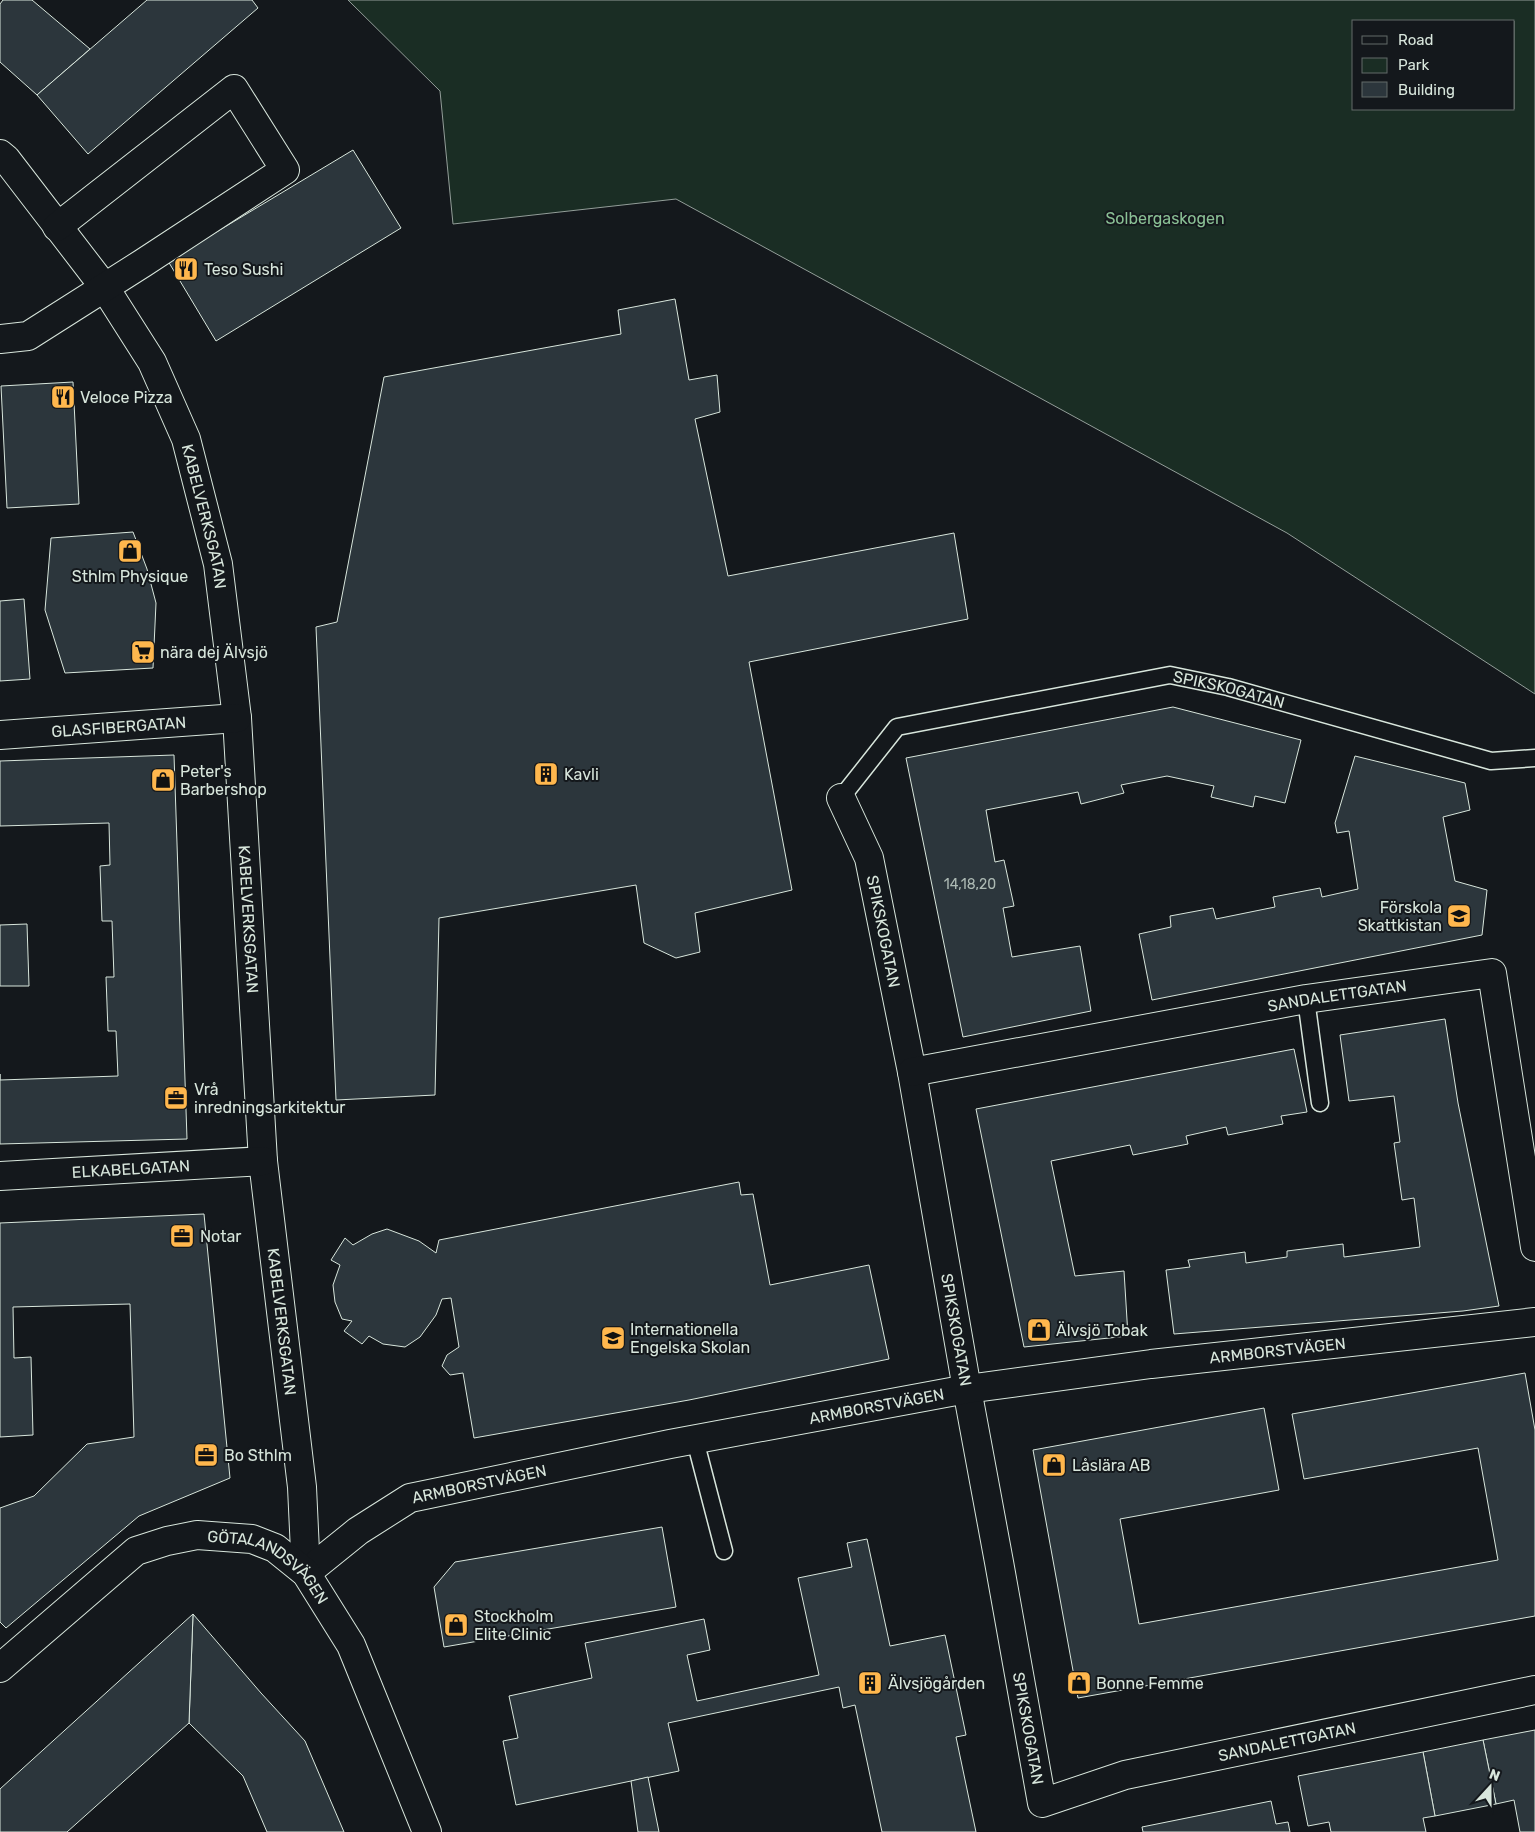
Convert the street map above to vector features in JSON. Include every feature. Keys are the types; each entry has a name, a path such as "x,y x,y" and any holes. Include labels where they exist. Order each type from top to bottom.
{"street":[{"path":"0,339 28,336 285,170 234,89 57,227"},
{"name":"KABELVERKSGATAN","path":"0,154 6,159 104,288 152,362 186,439 218,564 237,718 263,1161 302,1487 306,1573"},
{"name":"GLASFIBERGATAN","path":"0,735 237,718"},
{"name":"SPIKSKOGATAN","path":"841,798 869,858 912,1072 966,1389 1042,1803"},
{"name":"SANDALETTGATAN","path":"912,1072 1306,999 1492,973 1535,1247"},
{"name":"ELKABELGATAN","path":"0,1176 263,1161"},
{"name":"ARMBORSTVÄGEN","path":"306,1573 358,1531 410,1498 695,1440 966,1389 1150,1364 1535,1322"},
{"name":"GÖTALANDSVÄGEN","path":"0,1668 136,1551 167,1541 197,1535 252,1540 275,1548 306,1573 351,1645 427,1832"},
{"name":"SANDALETTGATAN","path":"1042,1803 1125,1775 1535,1690"}],"lane":[{"name":"SPIKSKOGATAN","path":"841,798 897,727 1170,675 1228,687 1491,761 1535,758"},
{"path":"1306,999 1320,1103"},
{"path":"695,1440 724,1551"}],"green space":[{"name":"Solbergaskogen","path":"348,0 1535,0 1535,694 1287,533 676,199 453,224 440,91"}],"building":[{"path":"3,0 32,0 90,49 37,95 0,62 0,4"},
{"path":"147,0 252,0 258,8 88,154 37,95"},
{"path":"353,150 401,228 216,341 168,261"},
{"name":"Kavli","path":"675,299 689,380 717,375 720,412 695,419 728,576 954,533 968,619 749,662 792,890 695,913 700,952 676,958 644,943 636,885 439,918 435,1095 336,1100 316,627 337,622 384,377 621,334 618,310"},
{"path":"73,382 79,504 7,508 1,386"},
{"path":"133,532 147,569 156,603 153,668 65,673 45,610 51,538"},
{"path":"24,599 30,679 0,681 0,601"},
{"path":"1173,707 1301,740 1285,803 1255,796 1253,807 1211,797 1214,786 1167,776 1121,785 1124,793 1081,804 1078,792 986,810 995,862 1004,860 1014,906 1003,908 1012,957 1080,946 1091,1011 963,1037 906,758"},
{"path":"174,755 187,1139 0,1144 0,1080 118,1076 116,1031 108,1031 106,977 114,977 112,921 102,921 100,866 110,865 109,823 0,826 0,761"},
{"path":"1355,756 1465,783 1470,810 1443,817 1455,881 1487,890 1482,935 1152,1000 1139,934 1171,927 1170,916 1213,908 1216,919 1275,907 1273,897 1320,888 1322,897 1358,889 1349,831 1337,833 1335,823"},
{"path":"27,924 29,986 0,986 0,925"},
{"path":"1445,1019 1458,1103 1499,1306 1463,1311 1174,1334 1166,1270 1190,1267 1188,1260 1245,1252 1246,1263 1287,1257 1287,1251 1343,1244 1344,1257 1420,1247 1414,1198 1402,1200 1394,1143 1400,1142 1394,1096 1349,1101 1340,1035"},
{"path":"1294,1049 1307,1112 1281,1116 1283,1124 1228,1135 1226,1127 1186,1136 1188,1144 1133,1155 1130,1145 1051,1161 1075,1276 1124,1271 1128,1336 1024,1347 976,1109"},
{"path":"739,1182 741,1195 753,1194 770,1285 869,1265 889,1359 689,1400 474,1438 463,1373 450,1375 442,1366 447,1355 459,1347 451,1298 442,1299 436,1315 420,1337 405,1347 383,1344 369,1336 362,1344 344,1331 352,1321 342,1319 335,1302 333,1285 340,1265 331,1260 345,1238 353,1245 372,1234 387,1229 419,1241 436,1253 439,1240"},
{"path":"204,1214 230,1478 139,1516 6,1628 0,1622 0,1508 34,1496 87,1444 134,1437 130,1304 13,1307 14,1358 31,1357 33,1435 0,1437 0,1223"},
{"path":"1525,1373 1535,1430 1535,1616 1078,1698 1033,1450 1264,1408 1279,1490 1120,1519 1139,1624 1498,1560 1478,1448 1304,1479 1292,1414"},
{"path":"662,1527 676,1607 444,1647 434,1587 455,1562"},
{"name":"Älvsjögården","path":"867,1539 890,1646 945,1635 966,1735 956,1737 976,1832 882,1832 855,1705 843,1708 839,1687 668,1723 679,1771 516,1805 503,1741 518,1738 509,1696 592,1678 585,1643 704,1619 710,1650 687,1655 697,1701 819,1675 798,1578 852,1567 847,1543"},
{"path":"193,1614 305,1741 344,1832 267,1832 243,1776 189,1723"},
{"path":"193,1614 189,1723 67,1832 0,1832 0,1789"},
{"path":"1535,1730 1535,1832 1520,1832 1514,1800 1496,1804 1483,1740"},
{"path":"1483,1740 1496,1804 1435,1816 1423,1752"},
{"path":"1423,1752 1435,1816 1423,1818 1426,1832 1331,1832 1329,1822 1308,1826 1298,1776"},
{"path":"648,1777 659,1832 638,1832 631,1781"},
{"path":"1271,1801 1276,1824 1288,1822 1290,1832 1143,1832 1142,1827"}],"place":[{"name":"Teso Sushi","path":"186,269"},
{"name":"Veloce Pizza","path":"63,397"},
{"name":"Sthlm Physique","path":"130,551"},
{"name":"nära dej Älvsjö","path":"143,652"},
{"name":"Kavli","path":"546,774"},
{"name":"Peter's Barbershop","path":"163,780"},
{"name":"Förskola Skattkistan","path":"1459,916"},
{"name":"Vrå inredningsarkitektur","path":"176,1098"},
{"name":"Notar","path":"182,1236"},
{"name":"Älvsjö Tobak","path":"1039,1330"},
{"name":"Internationella Engelska Skolan","path":"613,1338"},
{"name":"Bo Sthlm","path":"206,1455"},
{"name":"Låslära AB","path":"1054,1465"},
{"name":"Stockholm Elite Clinic","path":"456,1625"},
{"name":"Älvsjögården","path":"870,1683"},
{"name":"Bonne Femme","path":"1079,1683"}]}
